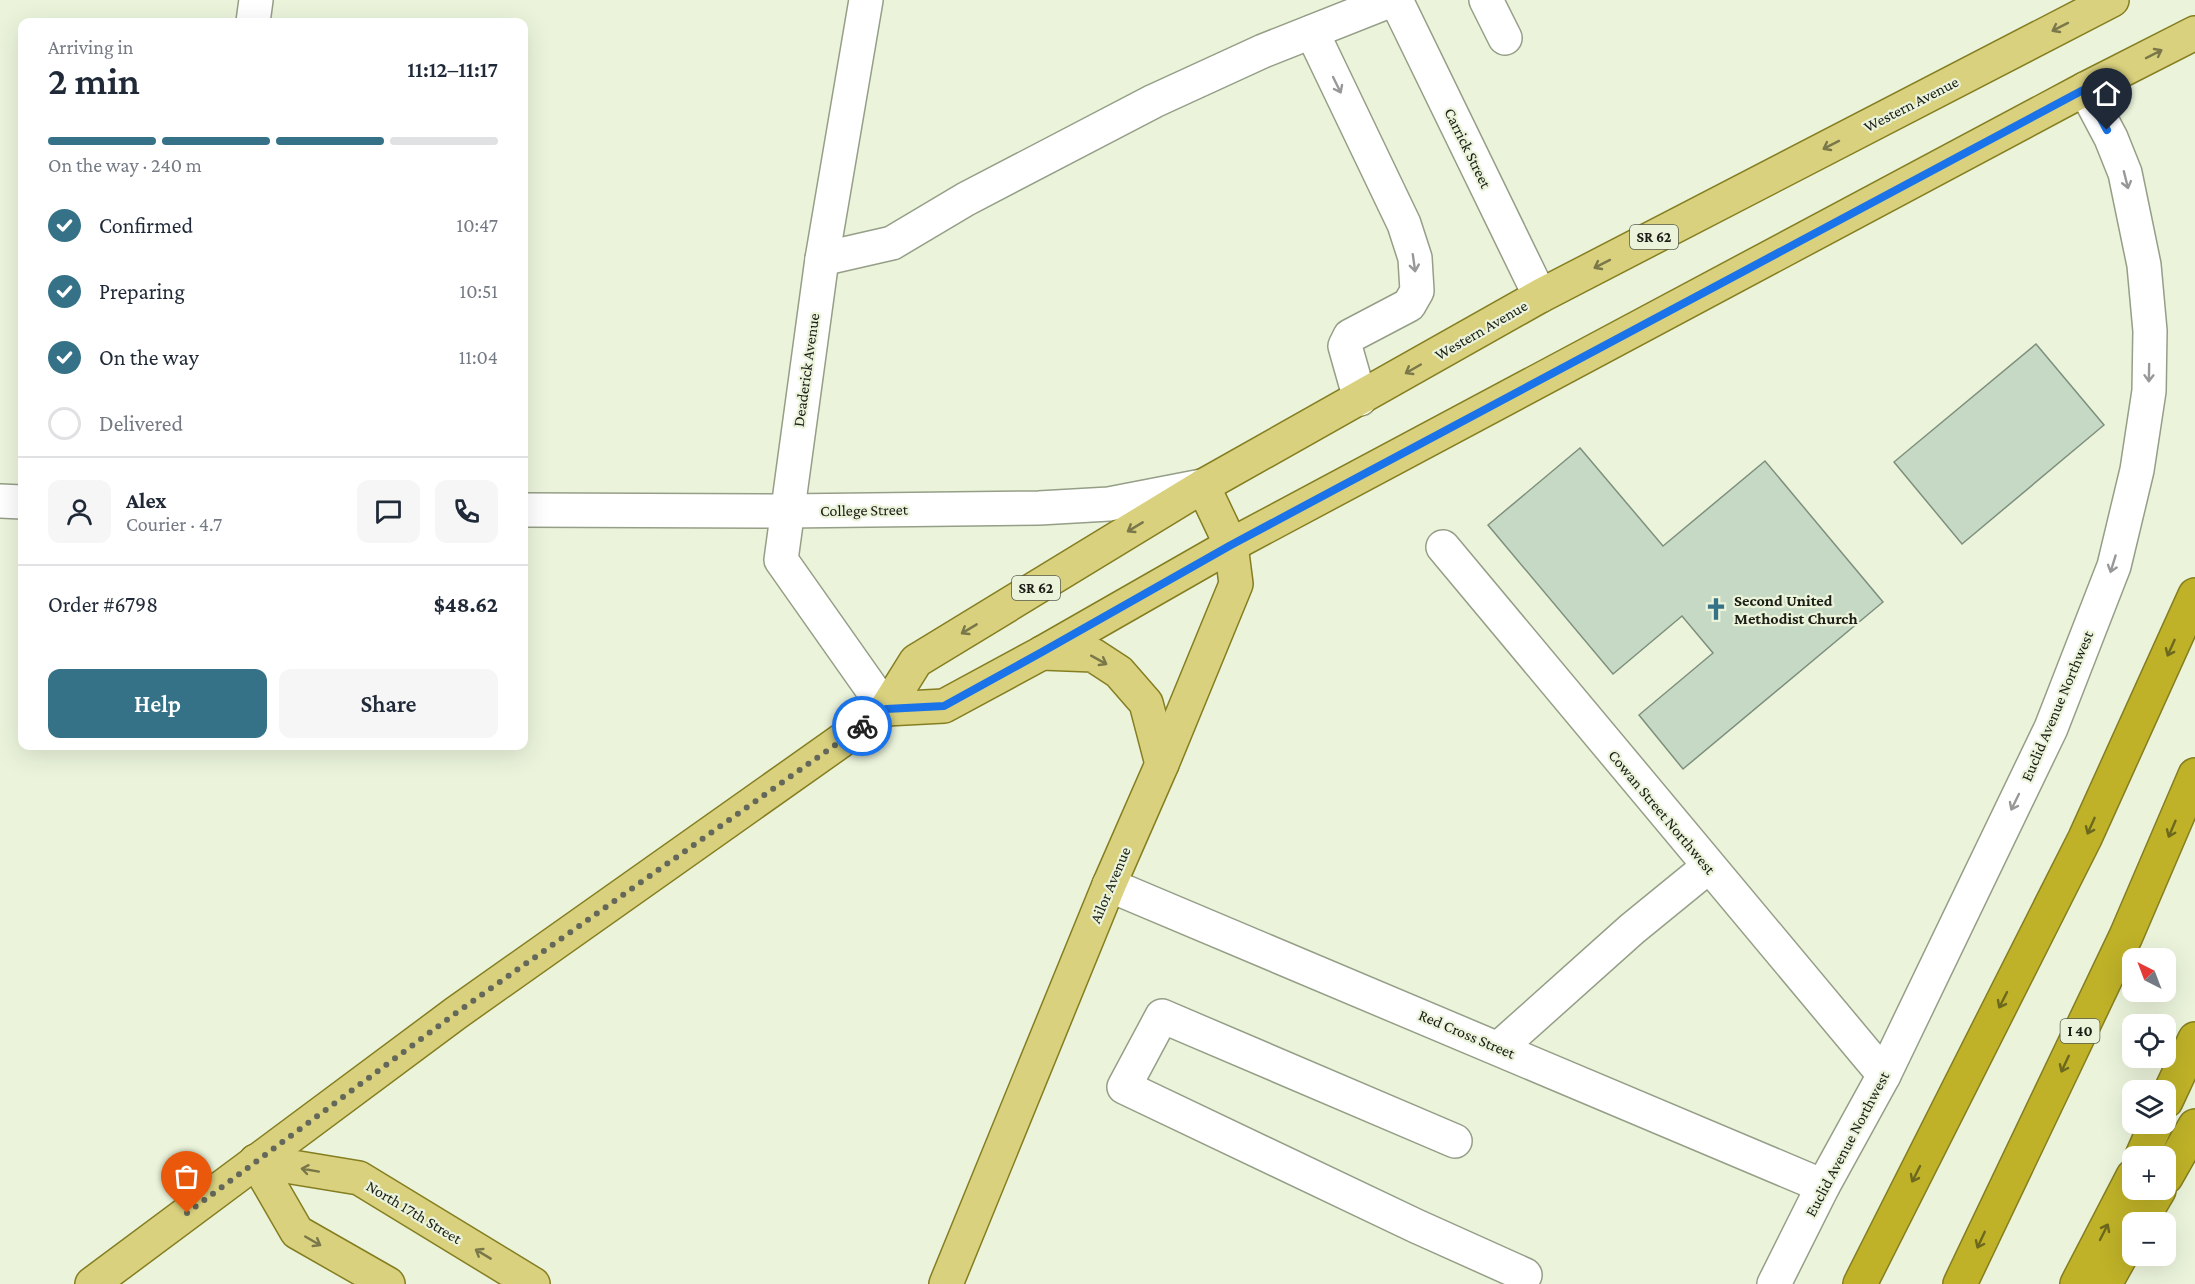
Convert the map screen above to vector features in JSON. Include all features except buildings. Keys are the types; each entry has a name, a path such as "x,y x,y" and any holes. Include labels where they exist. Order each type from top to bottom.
{"highway":[{"path":"1860,1284 2085,838 2195,594"},
{"name":"I 40","path":"1960,1284 2126,936 2195,775"},
{"path":"2176,1080 2195,1039"},
{"path":"2176,1159 2195,1126"},
{"path":"2077,1284 2122,1197"},
{"path":"2104,1284 2122,1253"}],"main road":[{"name":"Western Avenue","path":"92,1284 456,1013 886,709 916,661 1203,486 1540,296 2112,0"},
{"path":"886,709 944,706 1231,545 2085,89 2195,33"},
{"name":"Ailor Avenue","path":"946,1284 1109,885 1236,584 1231,545 1203,486"},
{"path":"1042,652 1093,655 1119,672 1146,703 1162,764"},
{"path":"256,1161 297,1232 388,1284"},
{"name":"North 17th Street","path":"256,1161 359,1178 533,1284"}],"street":[{"path":"254,18 256,0"},
{"name":"Deaderick Avenue","path":"866,0 822,258 780,560 886,709"},
{"path":"822,258 892,243 966,199 1154,101 1263,51 1392,0"},
{"name":"Carrick Street","path":"1396,0 1540,296"},
{"path":"1486,0 1504,38"},
{"path":"1312,32 1404,224 1415,258 1417,291 1409,305 1350,336 1345,346 1360,399"},
{"name":"Euclid Avenue Northwest","path":"1774,1284 1823,1186 1884,1075 2051,729 2114,566 2137,470 2149,391 2150,331 2144,266 2125,173 2111,138 2085,89"},
{"name":"College Street","path":"528,510 786,511 1039,508 1097,505 1203,486"},
{"path":"0,501 18,502"},
{"name":"Cowan Street Northwest","path":"1443,547 1884,1075"},
{"path":"1499,1048 1632,929 1708,867"},
{"name":"Red Cross Street","path":"1109,885 1823,1186"},
{"path":"1455,1141 1162,1016 1124,1087 1416,1226 1525,1275"}],"way so far":[{"path":"187,1213 456,1013 862,726"}],"place":[{"name":"Second United Methodist Church","path":"1716,609"}],"route":[{"path":"862,726 886,709 944,706 1231,545 2085,89 2107,130"}]}
